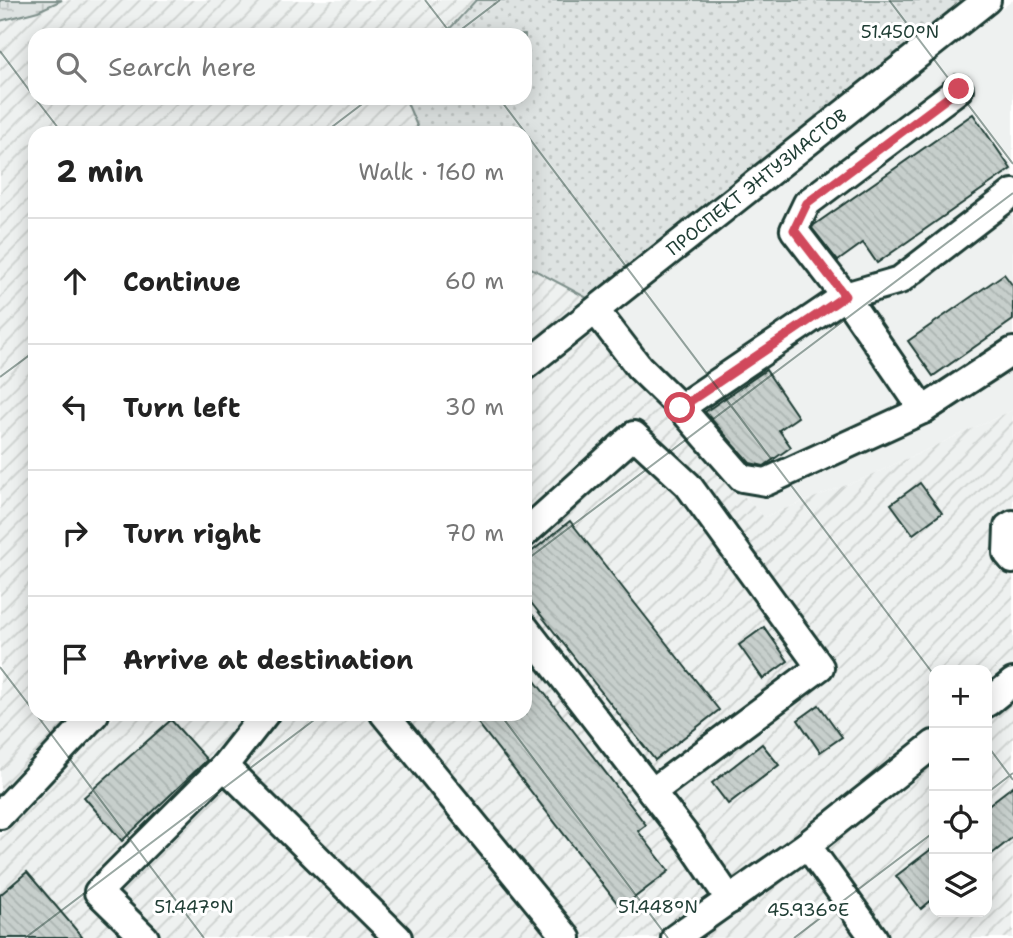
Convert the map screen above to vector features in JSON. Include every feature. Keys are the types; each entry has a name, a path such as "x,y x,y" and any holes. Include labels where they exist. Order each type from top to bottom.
{"street":[{"name":"ПРОСПЕКТ ЭНТУЗИАСТОВ","path":"532,360 988,0"},
{"path":"923,410 845,296 794,230 807,203 959,89"},
{"path":"680,408 845,296 900,280 1013,193"},
{"path":"596,310 639,367 680,408 742,478 766,482 923,410 1013,351"},
{"path":"532,527 634,435 688,485 820,667 652,792"},
{"path":"1013,524 1008,527 1007,553 1013,560"},
{"path":"532,637 652,792 730,900"},
{"path":"992,699 1013,682"},
{"path":"0,815 88,721"},
{"path":"145,938 97,892 224,766 259,721"},
{"path":"390,721 567,938"},
{"path":"677,938 807,845 929,748"},
{"path":"224,766 398,938"},
{"path":"807,845 874,938"}],"shaded area":[{"path":"62,0 476,0 450,28 28,28 28,105 408,105 417,126 28,126 28,721 69,721 0,792 0,21 38,11"},
{"path":"1013,0 1013,410 867,477 764,517 587,331"},
{"path":"532,269 587,298 532,341"},
{"path":"587,331 764,517 867,477 1013,410 1013,938 0,938 0,835 110,721 532,721 532,374"}],"green space":[{"path":"0,0 62,0 38,11 0,21"},
{"path":"476,0 965,0 587,298 532,269 532,126 417,126 408,105 532,105 532,28 450,28"}],"building":[{"path":"973,114 1011,169 877,263 863,243 838,261 812,228 814,225"},
{"path":"1004,274 1013,286 1013,320 933,376 908,341"},
{"path":"766,370 798,417 779,430 791,447 764,466 750,463 705,412"},
{"path":"920,483 942,513 913,534 891,504"},
{"path":"570,521 719,710 655,760 532,604 532,551"},
{"path":"764,627 788,661 763,679 739,645"},
{"path":"532,677 646,825 638,831 669,871 621,908 476,721 532,721"},
{"path":"819,705 842,737 820,752 798,720"},
{"path":"170,721 207,760 122,841 84,797"},
{"path":"762,744 779,765 728,804 712,783"},
{"path":"1013,786 1013,837 992,854 992,802"},
{"path":"929,851 929,902 921,909 896,876"},
{"path":"27,872 83,938 0,938 0,895"}],"route":[{"path":"680,408 845,296 794,230 807,203 959,89"}]}
